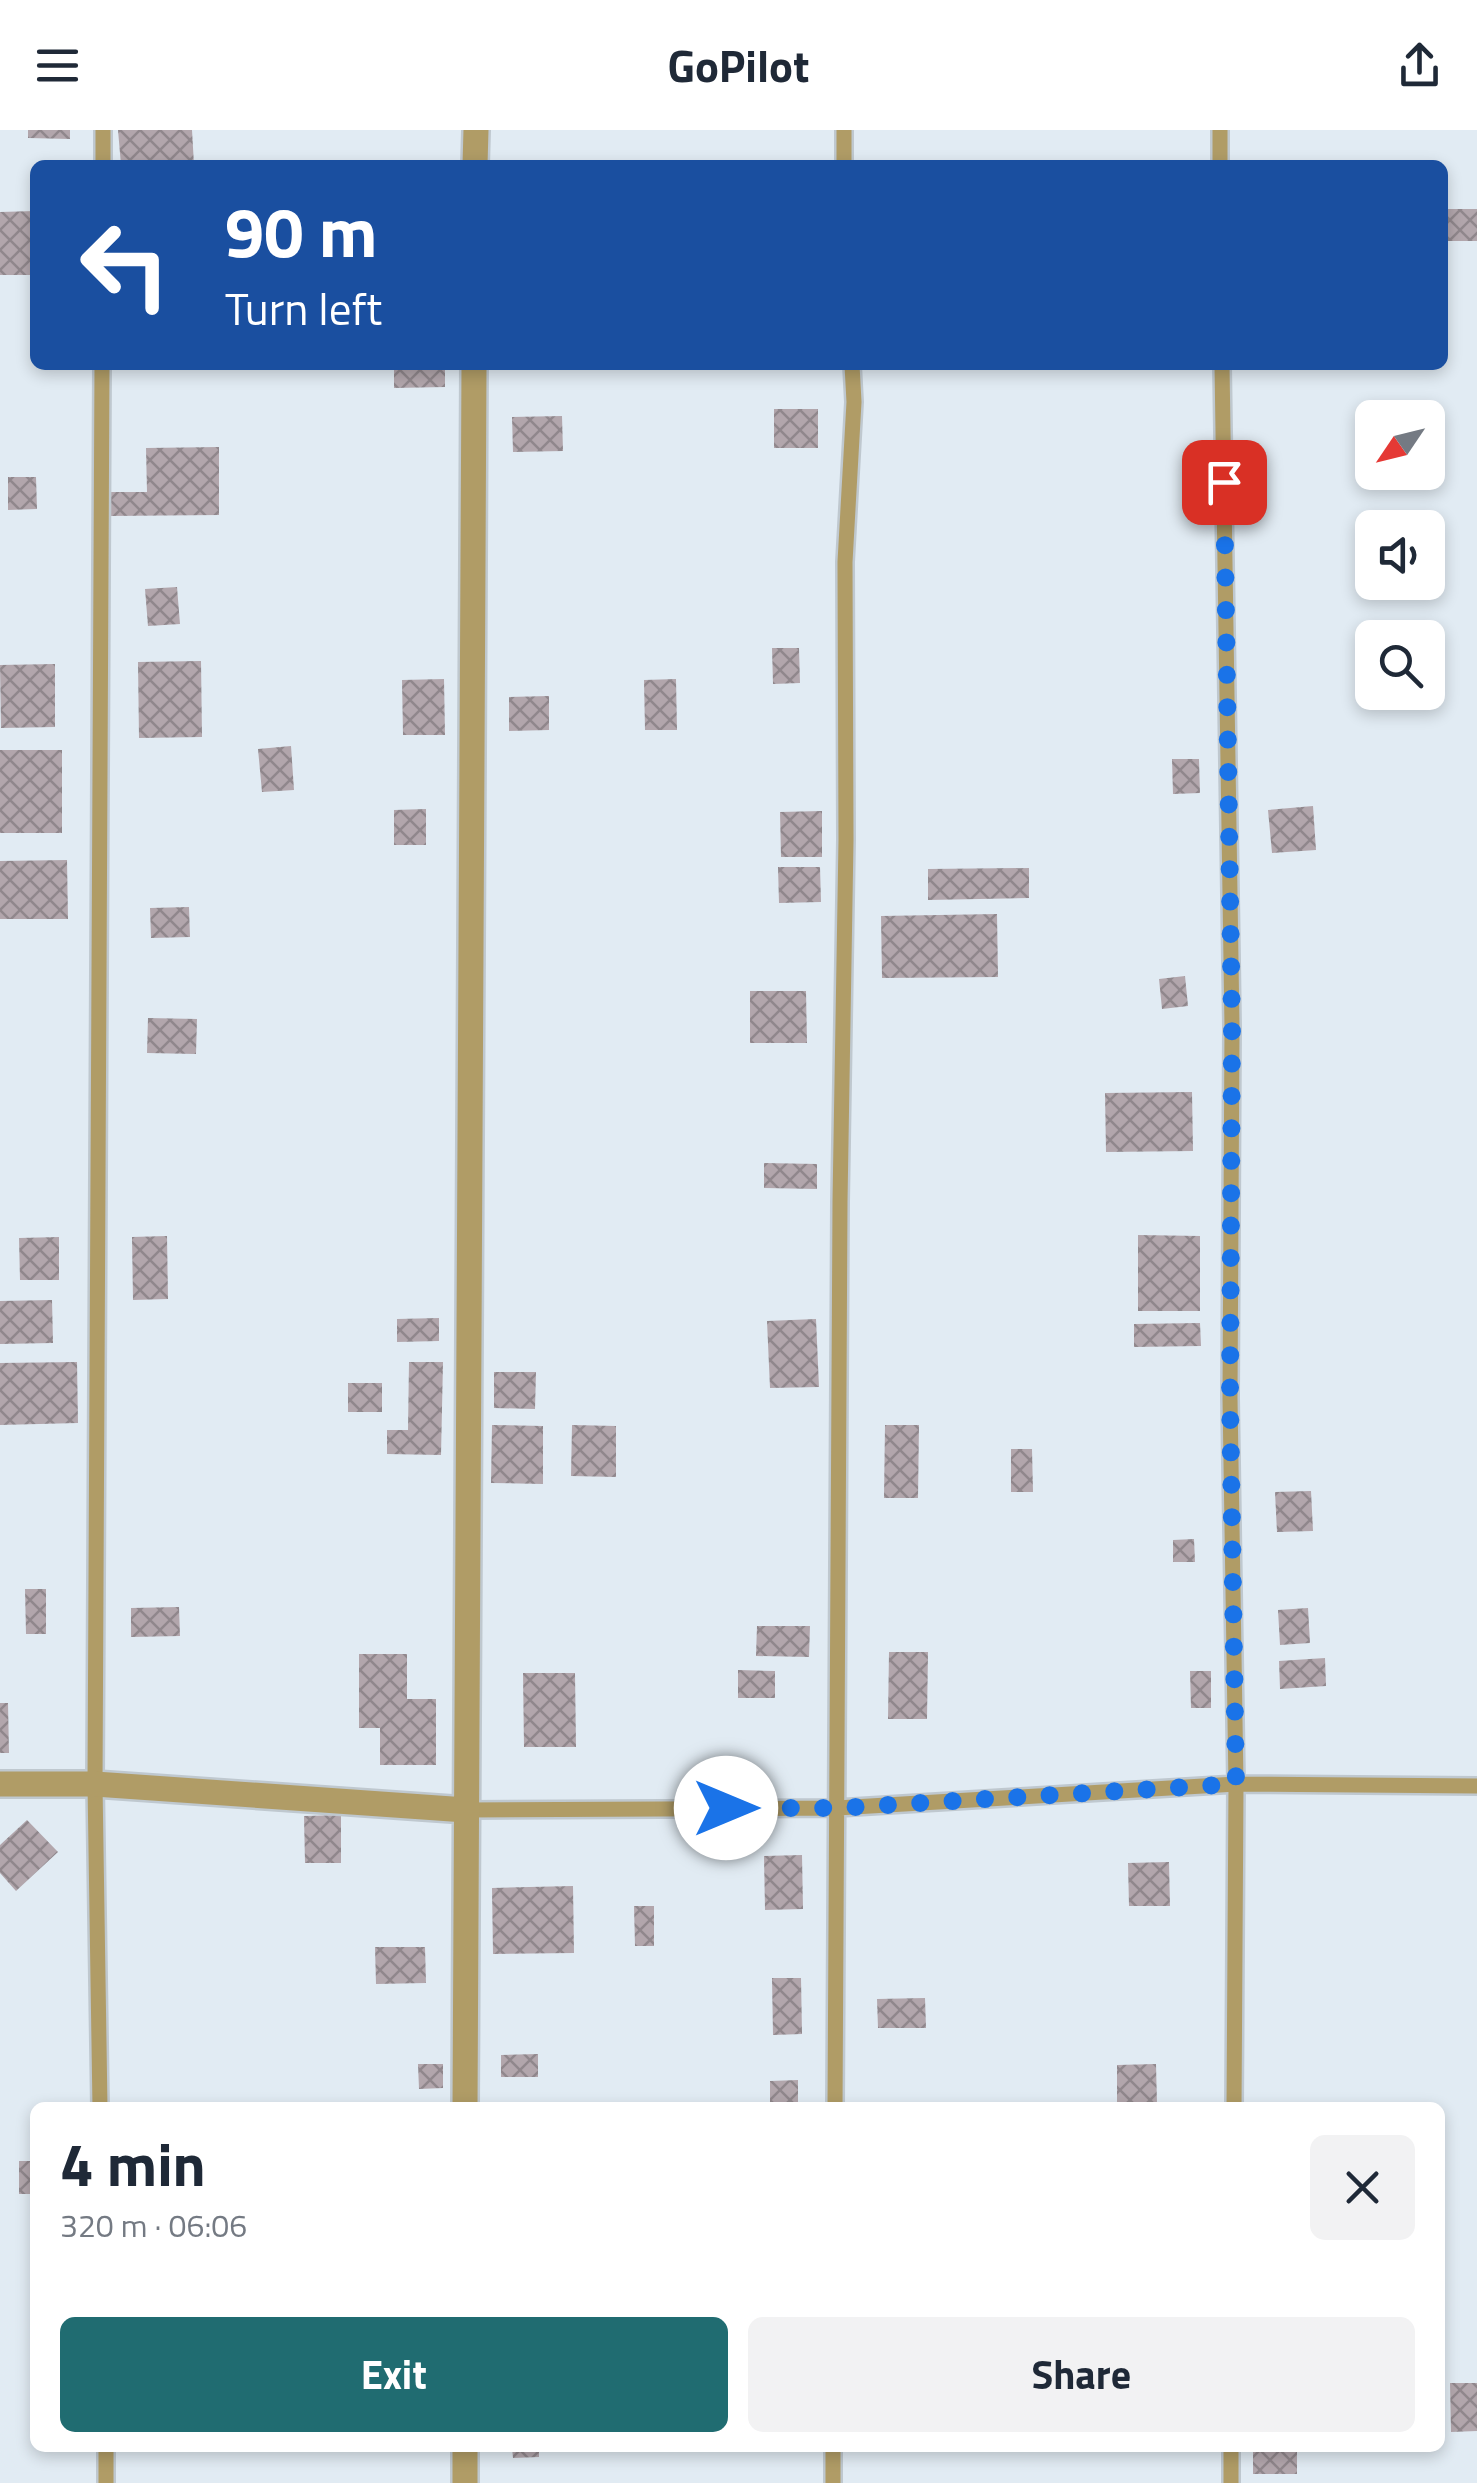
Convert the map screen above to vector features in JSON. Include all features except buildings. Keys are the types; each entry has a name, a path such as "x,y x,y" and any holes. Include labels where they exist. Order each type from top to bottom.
{"street":[{"path":"475,160 476,130"},
{"path":"466,2102 474,370"},
{"path":"0,1784 95,1784 466,1810"},
{"path":"465,2452 465,2483"}],"lane":[{"path":"103,160 104,130"},
{"path":"844,130 844,160"},
{"path":"1220,130 1220,160"},
{"path":"100,2102 95,1784 102,370"},
{"path":"835,2102 845,562 852,370"},
{"path":"1222,370 1232,1027 1234,2102"},
{"path":"466,1810 837,1808 1236,1784 1477,1786"},
{"path":"106,2452 106,2483"},
{"path":"833,2452 833,2483"},
{"path":"1231,2452 1231,2483"}],"route":[{"path":"726,1808 837,1808 1236,1784 1224,482"}]}
